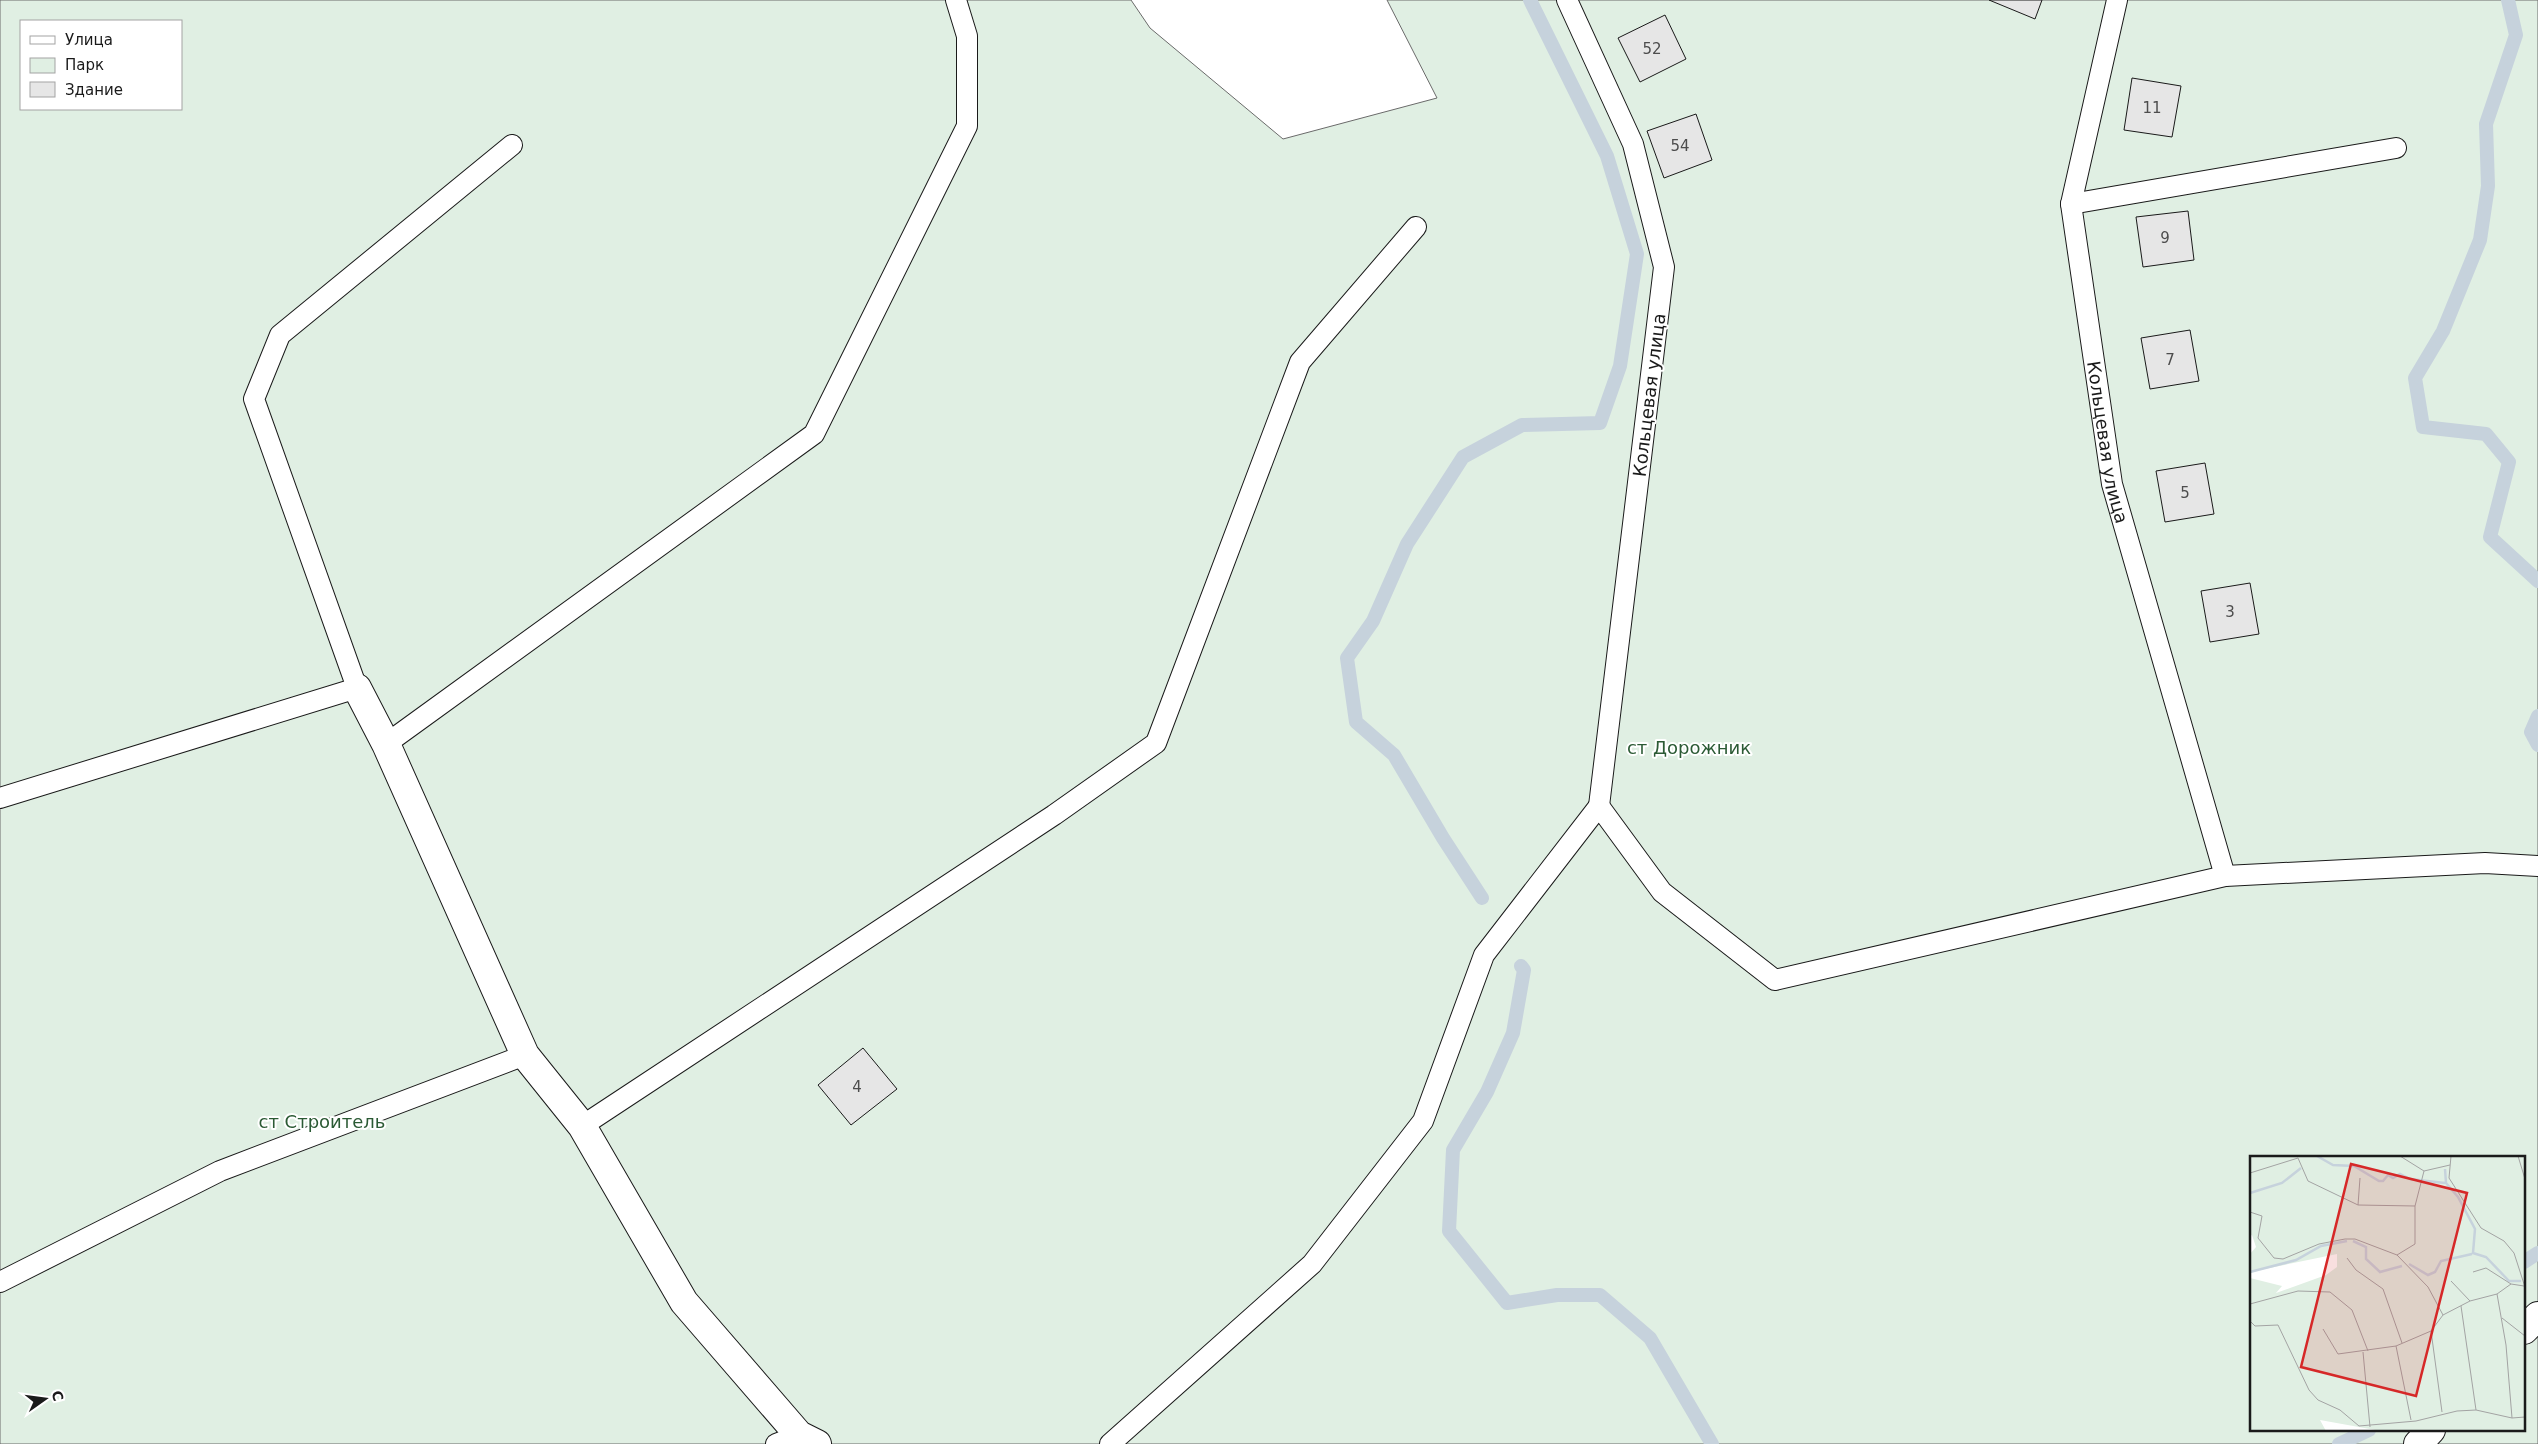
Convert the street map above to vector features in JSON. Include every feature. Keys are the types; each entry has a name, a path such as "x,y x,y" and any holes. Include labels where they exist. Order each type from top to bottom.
{"street":[{"path":"358,688 386,744 524,1055 582,1126 684,1302 797,1441"},
{"path":"2526,1328 2538,1316"},
{"path":"2418,1444 2429,1432"}],"lane":[{"path":"386,744 814,434 967,126 967,36 956,0"},
{"name":"Кольцевая улица","path":"1567,0 1633,144 1664,267 1599,806"},
{"name":"Кольцевая улица","path":"2117,0 2071,204 2112,484 2225,876"},
{"path":"0,798 358,688 254,398 280,335 512,145"},
{"path":"2071,204 2396,148"},
{"path":"582,1126 1054,815 1156,743 1300,362 1416,227"},
{"path":"1110,1444 1312,1264 1423,1121 1484,955 1599,806 1662,892 1775,980 2225,876 2485,863 2529,865"},
{"path":"0,1282 220,1171 524,1055"}],"green space":[{"name":"ст Дорожник","path":"0,0 1131,0 1150,28 1283,139 1437,98 1387,0 2538,0 2538,1444 0,1444"}],"building":[{"path":"1989,0 2042,0 2035,19"},
{"path":"1665,15 1686,59 1640,82 1618,38"},
{"path":"2132,78 2181,86 2172,137 2124,130"},
{"path":"1696,114 1712,160 1664,178 1647,131"},
{"path":"2188,211 2194,260 2143,267 2136,217"},
{"path":"2190,330 2199,381 2150,389 2141,338"},
{"path":"2205,463 2214,514 2165,522 2156,471"},
{"path":"2250,583 2259,634 2210,642 2201,591"},
{"path":"863,1048 897,1089 851,1125 818,1085"}],"waterway":[{"path":"1482,898 1443,838 1394,755 1356,722 1347,658 1373,621 1407,544 1463,457 1522,425 1600,423 1620,366 1637,254 1607,156 1530,0"},
{"path":"2508,0 2516,35 2486,124 2488,186 2480,240 2443,331 2415,378 2423,427 2486,434 2509,462 2490,537 2538,581"},
{"path":"2538,716 2531,732 2538,745"},
{"path":"1521,966 1524,970 1513,1033 1487,1092 1453,1150 1449,1231 1507,1303 1557,1295 1600,1295 1650,1338 1712,1444"},
{"path":"2526,1261 2538,1253"},
{"path":"2339,1444 2365,1432"}],"park label":[{"name":"ст Строитель","path":"322,1121"}]}
